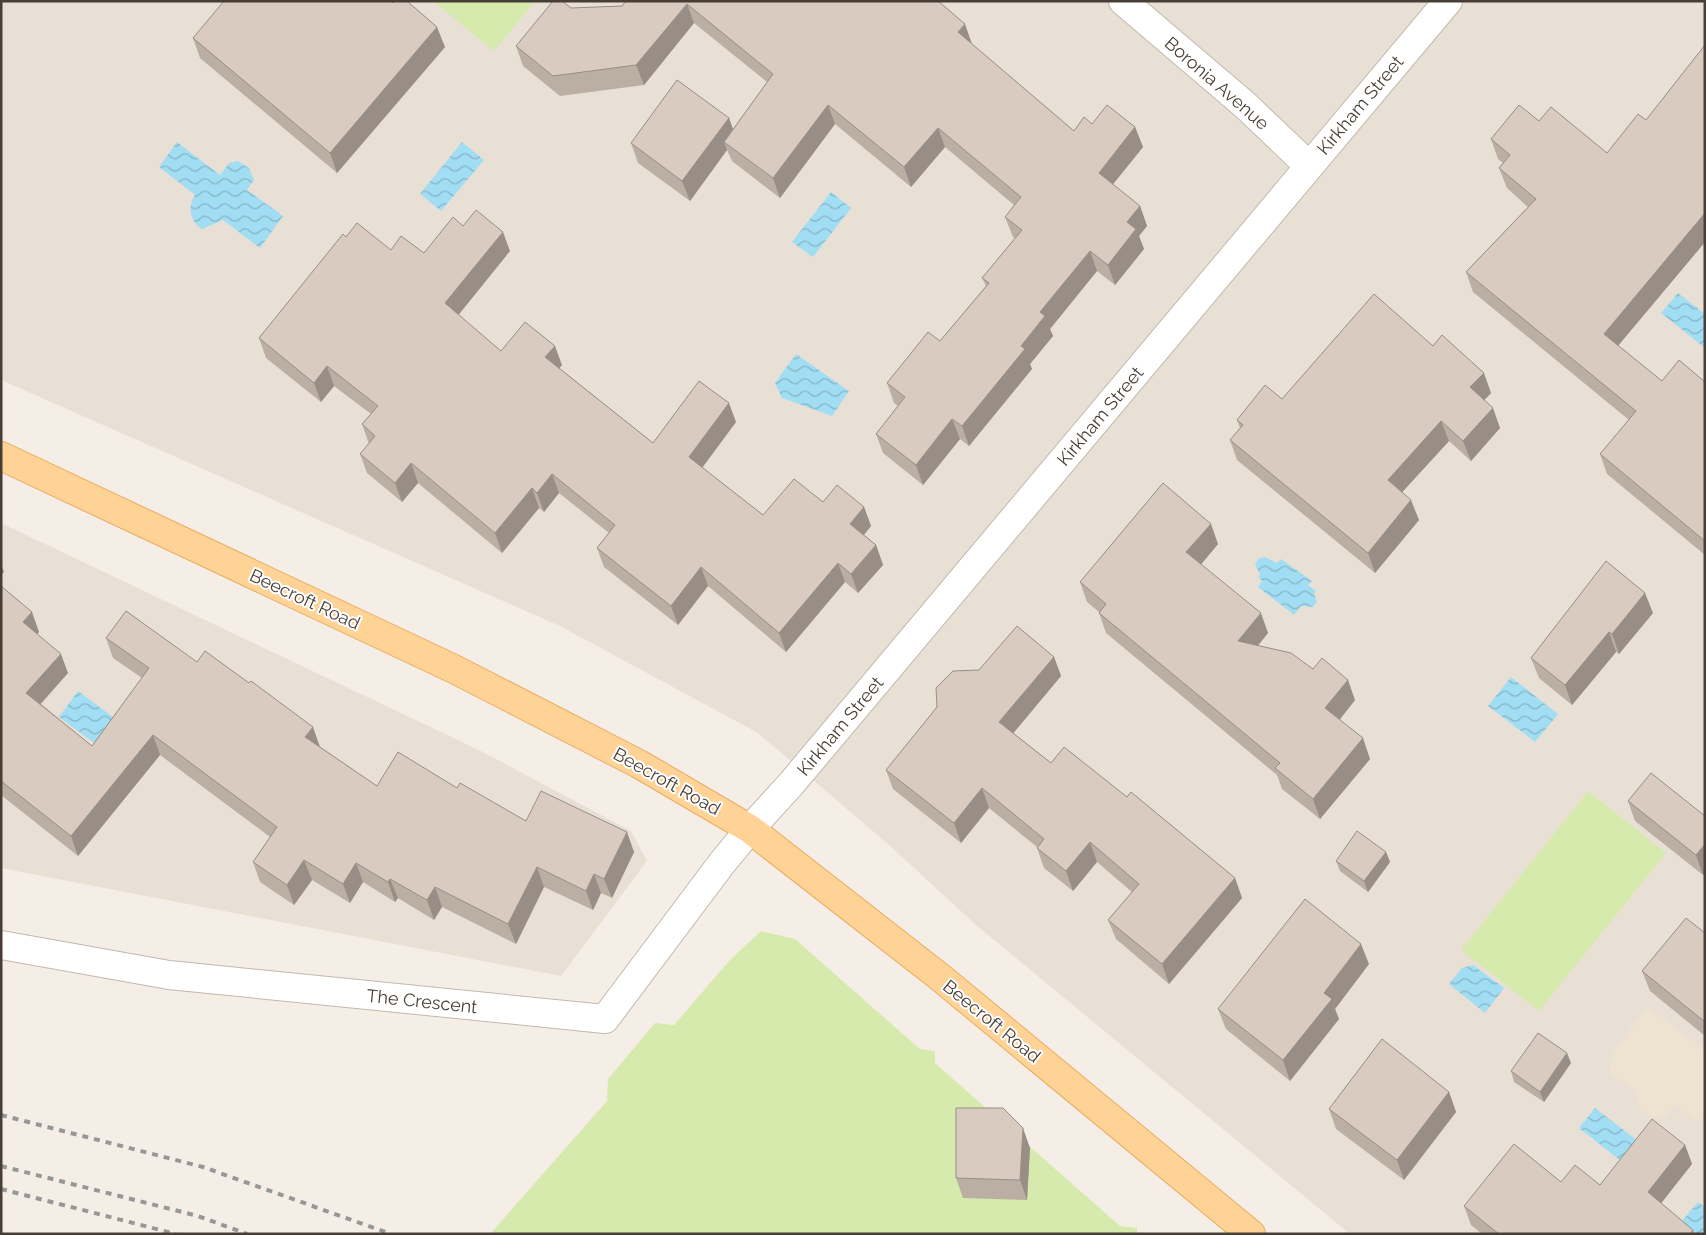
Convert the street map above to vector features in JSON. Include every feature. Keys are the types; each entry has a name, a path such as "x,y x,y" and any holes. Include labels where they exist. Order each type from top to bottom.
{"main road":[{"name":"Beecroft Road","path":"1,456 454,669 639,764 750,829 940,978 1251,1234"}],"street":[{"name":"Boronia Avenue","path":"1123,1 1245,105 1309,166"},
{"name":"Kirkham Street","path":"750,829 791,784 1448,1"},
{"name":"The Crescent","path":"1,945 169,975 606,1019 722,863 750,829"}],"shaded area":[{"path":"1,1 1705,1 1705,1234 1350,1234 976,925 889,845 758,733 560,626 1,380"},
{"path":"1,523 481,751 631,831 647,861 561,976 1,868"},
{"path":"1647,1007 1705,1050 1705,1119 1701,1117 1697,1123 1674,1105 1665,1117 1655,1117 1639,1109 1635,1091 1609,1073 1612,1053"}],"green space":[{"path":"433,1 535,1 494,51"},
{"path":"1588,791 1666,853 1539,1011 1461,950"},
{"path":"761,931 795,939 920,1049 935,1051 935,1063 1120,1226 1137,1228 1137,1234 490,1234 607,1101 608,1079 655,1023 674,1025 730,960"}],"water":[{"path":"177,142 220,175 229,163 238,161 249,168 254,180 247,190 283,216 260,248 223,220 202,229 198,226 191,214 191,204 195,195 159,167"},
{"path":"462,142 484,160 441,211 420,194"},
{"path":"831,192 851,208 813,257 792,242"},
{"path":"1678,293 1705,314 1705,348 1661,313"},
{"path":"796,354 849,391 832,416 782,398 775,383"},
{"path":"1265,557 1277,563 1281,559 1312,581 1308,585 1316,591 1314,594 1317,602 1313,607 1301,606 1294,615 1258,587 1262,581 1258,577 1260,574 1255,565 1258,559"},
{"path":"1511,677 1558,714 1535,742 1488,706"},
{"path":"78,691 113,717 109,754 59,717"},
{"path":"1473,965 1504,988 1485,1013 1449,984 1462,968"},
{"path":"1595,1108 1638,1141 1621,1161 1579,1128"},
{"path":"1698,1202 1705,1207 1705,1234 1697,1234 1682,1221"}],"building":[{"path":"224,1 391,1 393,3 394,1 407,1 437,27 330,153 193,38"},
{"path":"553,1 562,1 571,8 622,6 626,1 938,1 965,24 958,32 1074,131 1084,117 1092,124 1107,105 1135,127 1099,173 1140,206 1127,222 1136,229 1108,265 1090,251 1040,312 1045,316 1021,346 1025,349 962,426 952,419 916,465 876,434 905,397 887,383 928,332 940,341 989,283 982,278 1022,230 1005,217 1021,197 938,128 904,167 828,105 773,178 724,142 773,74 687,4 636,65 553,76 516,46"},
{"path":"1705,45 1705,213 1604,334 1662,381 1679,360 1705,382 1705,541 1600,454 1636,411 1466,272 1536,199 1499,168 1510,155 1491,139 1519,105 1539,121 1551,107 1607,153 1638,114 1646,120"},
{"path":"677,80 729,118 682,181 631,143"},
{"path":"476,210 503,232 445,303 501,351 525,322 555,346 545,357 653,443 699,381 729,403 689,457 763,515 794,479 823,502 837,485 864,507 850,524 876,545 851,574 838,563 779,633 701,567 671,606 597,548 615,525 552,474 537,493 532,488 495,533 411,463 395,483 360,454 375,436 362,424 378,406 327,366 314,383 259,338 343,234 346,237 357,223 391,250 401,236 424,253 453,217 463,226"},
{"path":"1374,294 1433,346 1442,335 1484,373 1470,387 1493,408 1463,441 1441,421 1388,480 1411,500 1368,553 1230,440 1243,425 1237,420 1265,385 1282,399"},
{"path":"1163,483 1211,524 1186,552 1261,613 1238,641 1291,653 1313,669 1322,658 1348,680 1325,708 1363,738 1313,799 1275,768 1280,763 1099,613 1106,604 1080,582"},
{"path":"1606,561 1645,593 1612,634 1609,632 1565,685 1531,658"},
{"path":"1,586 32,612 23,622 61,654 26,693 92,746 149,668 106,638 126,611 197,662 205,651 249,683 251,681 313,727 305,737 377,786 398,752 457,788 460,783 526,821 541,791 627,832 604,879 594,874 586,891 537,867 508,924 435,887 427,900 390,879 388,882 356,863 343,884 304,860 287,885 253,862 277,827 153,735 71,836 1,781"},
{"path":"1017,626 1054,657 999,722 1051,763 1064,747 1127,797 1131,792 1235,878 1162,964 1108,920 1139,884 1090,842 1066,871 1037,848 1044,839 982,788 954,823 886,770 937,707 936,688 953,671 979,670"},
{"path":"1651,773 1705,816 1705,844 1696,855 1628,801"},
{"path":"1357,831 1386,852 1364,881 1336,861"},
{"path":"1305,899 1361,944 1324,993 1332,999 1283,1060 1218,1009"},
{"path":"1686,918 1705,933 1705,1022 1642,971"},
{"path":"1538,1033 1567,1053 1540,1092 1511,1071"},
{"path":"1382,1039 1449,1092 1397,1160 1329,1109"},
{"path":"956,1108 1003,1108 1023,1128 1020,1180 956,1178"},
{"path":"1652,1119 1685,1145 1648,1192 1693,1230 1690,1234 1499,1234 1464,1206 1514,1144 1561,1182 1575,1165 1600,1185"}],"railway":[{"path":"1,1115 203,1167 391,1234"},
{"path":"1,1166 198,1216 247,1234"},
{"path":"1,1189 176,1234"}]}
